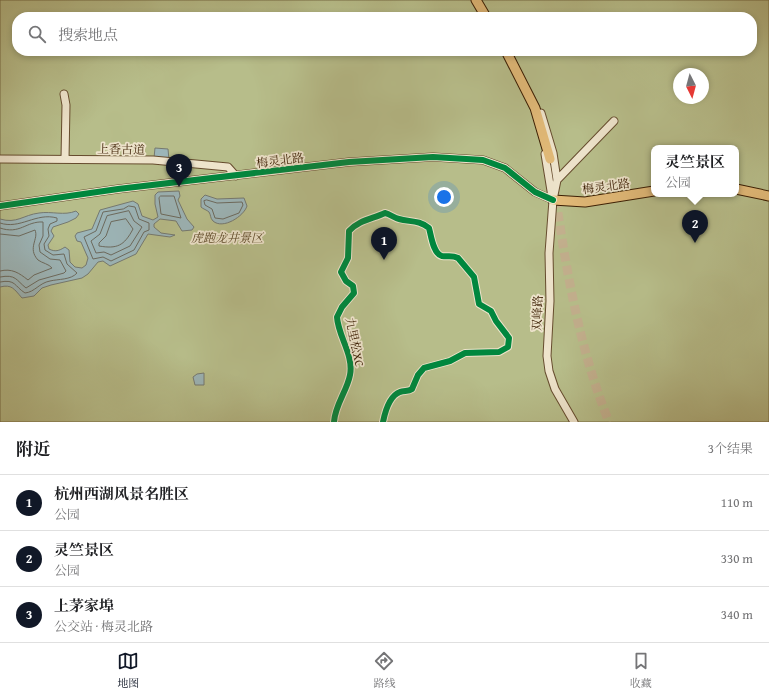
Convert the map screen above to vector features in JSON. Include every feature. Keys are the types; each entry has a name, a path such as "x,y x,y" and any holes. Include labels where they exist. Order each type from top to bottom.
{"main road":[{"path":"476,0 483,12"},
{"path":"509,56 538,115 550,159"},
{"path":"739,190 769,196"},
{"name":"梅灵北路","path":"553,200 585,202 651,191"}],"street":[{"path":"524,85 540,111 547,132 557,180 553,200"},
{"path":"524,85 542,138 549,167 553,200"},
{"path":"64,94 66,105 65,159"},
{"path":"557,180 614,120"},
{"name":"梅灵北路","path":"0,206 118,189 349,162 433,157 483,160 505,168 535,192 553,200"},
{"name":"上香古道","path":"0,159 153,160 228,167 236,176"},
{"name":"双峰路","path":"553,200 549,254 550,301 547,356 549,371 555,388 574,422"}],"green space":[{"name":"虎跑龙井景区","path":"0,0 769,0 769,422 0,422"}],"water":[{"path":"155,148 168,149 169,160 154,158"},
{"path":"179,191 180,196 178,200 187,219 194,227 192,230 182,231 176,221 160,219 154,224 154,227 161,233 175,235 170,237 148,234 136,254 110,266 103,261 98,262 88,274 82,278 42,288 34,296 22,298 10,287 0,287 0,219 16,220 39,213 67,213 76,211 79,214 76,218 53,227 51,231 54,236 48,245 49,249 53,251 65,247 69,250 70,262 75,267 82,268 86,265 88,258 81,242 77,241 75,236 77,233 92,229 100,210 133,201 138,204 142,216 153,220 158,217 155,204 155,195 158,192"},
{"path":"205,195 217,199 244,198 247,206 242,214 233,221 222,224 217,223 212,220 209,212 201,207 201,199"},
{"path":"204,373 204,385 195,385 193,377 197,374"}],"tunnel":[{"path":"550,159 565,259 579,325 587,358 609,422"}],"cycle path":[{"path":"0,206 118,189 349,162 433,157 483,160 505,168 535,192 553,200"},
{"name":"九里松XC","path":"334,422 336,410 348,381 351,368 337,317 342,307 354,293 353,286 346,281 341,272 348,258 349,231 357,224 385,213 403,220 425,225 429,228 436,252 442,256 452,256 458,258 474,277 479,304 491,311 496,321 509,338 508,347 499,352 465,353 450,361 424,368 418,375 412,389 400,392 393,397 386,409 383,422"}],"place":[{"name":"上茅家埠","path":"179,187"},
{"name":"灵竺景区","path":"695,243"},
{"name":"杭州西湖风景名胜区","path":"384,260"}]}
